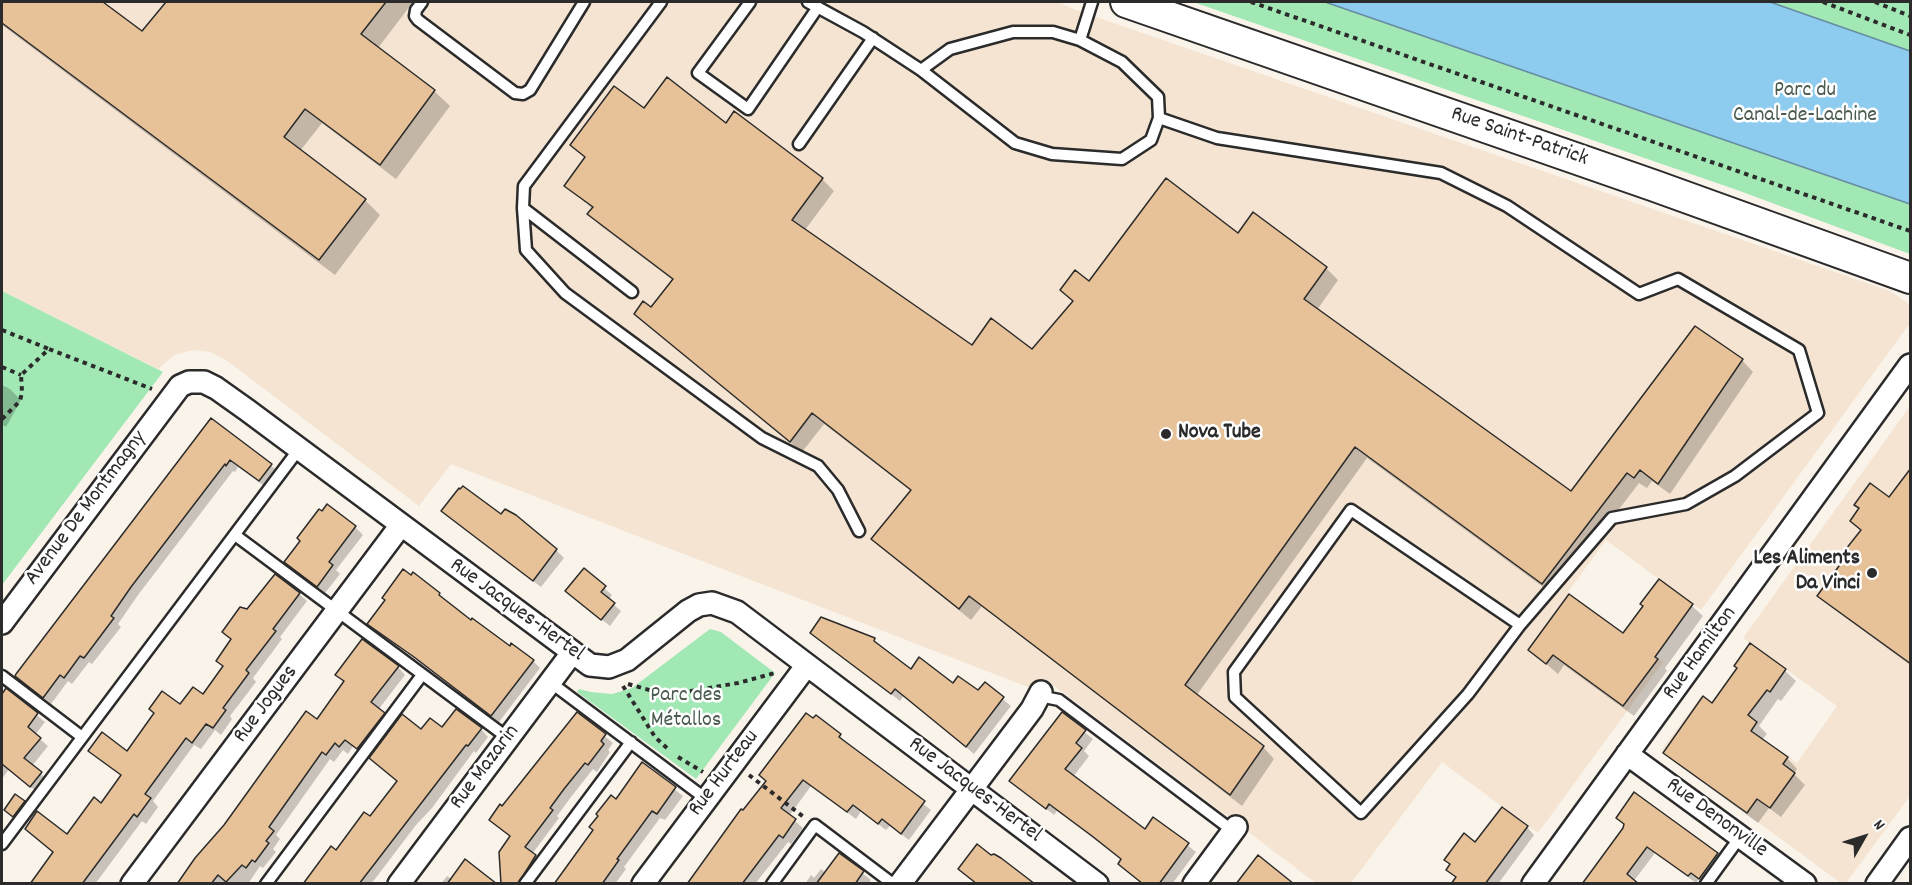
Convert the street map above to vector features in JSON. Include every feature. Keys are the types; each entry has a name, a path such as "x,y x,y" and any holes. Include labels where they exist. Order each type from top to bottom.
{"main road":[{"name":"Rue Saint-Patrick","path":"1126,2 1911,278"}],"street":[{"name":"Rue Hamilton","path":"1533,884 1911,365"},
{"name":"Rue Jacques-Hertel","path":"173,396 180,386 189,382 204,382 216,388 590,665 609,667 627,660 688,611 699,605 712,603 737,612 1097,884"},
{"name":"Avenue De Montmagny","path":"2,623 173,396"},
{"name":"Rue Jogues","path":"132,884 401,525"},
{"name":"Rue Mazarin","path":"399,884 572,653"},
{"name":"Rue Hurteau","path":"643,884 807,665"},
{"path":"900,884 1032,709 1040,694"},
{"name":"Rue Denonville","path":"1627,754 1805,884"},
{"path":"1194,884 1234,829"},
{"path":"1877,884 1911,838"}],"lane":[{"path":"422,2 416,10 415,16 418,20 515,93 523,93 530,90 584,2"},
{"path":"661,2 524,186 526,250 565,293 762,438 818,466 838,490 859,531"},
{"path":"750,2 698,73 748,109 818,7"},
{"path":"808,2 873,38 921,70 1015,143 1052,154 1122,159 1151,140 1159,118 1158,97 1122,62 1080,40 1053,32 1013,32 950,49 921,70"},
{"path":"1080,40 1092,2"},
{"path":"799,144 873,38"},
{"path":"1159,118 1217,138 1441,173 1507,206 1639,294 1678,279 1799,350 1818,413 1736,476 1686,504 1612,518 1520,625 1468,694 1361,813 1235,697 1234,672 1351,510 1520,625"},
{"path":"523,208 632,292"},
{"path":"2,844 299,449"},
{"path":"235,535 508,738"},
{"path":"266,884 422,675"},
{"path":"2,676 82,737"},
{"path":"550,682 706,800"},
{"path":"1040,694 1059,700 1234,829"},
{"path":"525,884 631,742"},
{"path":"772,884 816,825 893,884"},
{"path":"1706,884 1740,837"}],"path":[{"path":"1251,2 1911,231"},
{"path":"1823,2 1911,35"},
{"path":"1875,2 1911,16"},
{"path":"2,330 99,372 152,389"},
{"path":"21,375 49,350"},
{"path":"2,367 21,375"},
{"path":"2,419 20,401 21,375"},
{"path":"628,684 653,691 685,692 748,681 777,673"},
{"path":"623,686 654,737 673,753 704,772"},
{"path":"748,774 816,825"}],"shaded area":[{"path":"2,2 1057,2 1890,291 1910,305 1910,323 1701,610 1606,540 1568,592 1663,662 1538,833 1442,762 1351,883 1316,883 1049,682 1041,692 451,464 419,506 226,360 210,352 193,350 174,355 158,369 2,291"},
{"path":"1910,406 1910,796 1846,883 1841,883 1661,751 1702,695 1797,763 1837,706 1743,638"}],"green space":[{"name":"Parc du Canal-de-Lachine","path":"1193,2 1910,2 1910,254 1737,190"},
{"path":"2,291 163,372 2,585"},
{"name":"Parc des Métallos","path":"710,629 721,632 775,673 696,779 577,692 579,689 612,694 632,688"}],"water":[{"name":"Parc du Canal-de-Lachine","path":"1325,2 1770,2 1910,51 1910,204"}],"building":[{"path":"2,2 103,2 142,31 166,2 386,2 361,34 435,90 380,165 305,109 284,137 366,199 319,260 2,23"},
{"name":"Nova Tube","path":"667,77 726,123 734,111 823,178 792,220 972,345 991,318 1032,349 1073,301 1060,290 1075,270 1089,281 1166,178 1238,233 1253,212 1327,267 1304,299 1571,491 1695,326 1743,359 1658,484 1640,470 1634,478 1627,473 1542,584 1355,447 1185,685 1264,746 1230,795 969,596 959,609 871,539 911,490 812,413 790,442 634,314 643,301 651,307 673,279 587,214 593,207 564,186 585,157 570,145 614,86 644,108"},
{"path":"211,418 272,464 259,481 230,460 226,466 225,464 131,587 111,616 114,618 84,658 80,656 64,678 60,675 43,698 15,676 16,674"},
{"name":"Les Aliments Da Vinci","path":"1911,468 1911,664 1817,596 1850,551 1846,549 1861,530 1850,521 1859,508 1854,505 1870,483 1889,497"},
{"path":"463,486 501,514 505,509 516,515 557,549 533,581 441,511"},
{"path":"327,504 356,526 329,562 333,565 317,587 284,562 300,541 297,538 319,509 322,511"},
{"path":"584,568 606,586 601,592 615,603 601,620 565,591"},
{"path":"403,569 411,575 413,572 471,620 472,618 510,646 511,643 534,660 491,716 367,624 385,600 382,598"},
{"path":"275,574 300,593 273,629 276,631 246,670 249,673 223,708 226,710 213,728 206,724 192,743 186,738 145,794 151,798 137,817 134,814 82,884 30,884 53,852 25,829 37,811 67,834 94,797 101,803 121,775 88,751 102,732 127,751 154,713 149,709 162,691 180,704 193,687 203,694 223,666 216,661 231,639 222,632 240,607 247,609"},
{"path":"1659,579 1693,604 1655,657 1658,659 1623,706 1553,655 1546,664 1528,650 1569,594 1623,633 1643,606 1640,604"},
{"path":"821,617 875,638 874,641 911,669 919,657 953,683 958,676 978,690 985,682 1004,697 966,747 895,689 891,694 810,633"},
{"path":"362,639 399,666 371,702 385,713 357,749 345,740 339,747 335,743 326,755 322,752 269,827 274,831 266,841 269,843 255,862 252,860 246,868 242,865 226,882 218,875 211,884 177,884 195,858 224,825 306,711 317,719 344,681 335,675"},
{"path":"1750,643 1786,669 1770,692 1767,690 1748,715 1757,722 1751,731 1788,757 1783,764 1795,773 1770,808 1757,799 1747,813 1663,753 1703,696 1712,703 1737,668 1734,666"},
{"path":"6,688 38,713 28,727 41,738 24,758 42,772 30,787 2,764 2,694"},
{"path":"456,709 482,728 468,746 466,745 359,884 303,884 331,846 336,850 364,812 370,816 397,781 369,758 402,714 421,729 430,718 442,727"},
{"path":"577,712 606,734 601,741 604,744 588,765 585,763 564,789 550,808 553,810 525,847 536,855 518,884 501,884 499,852 510,836 489,820"},
{"path":"1062,712 1086,730 1076,743 1082,748 1065,769 1145,829 1153,817 1189,843 1159,884 1143,884 1118,864 1121,859 1092,836 1049,804 1046,809 1009,781"},
{"path":"806,713 813,718 816,715 841,734 839,737 925,801 901,834 882,819 878,824 853,805 847,812 803,780 781,808 796,819 783,838 779,835 742,884 687,884 741,809 743,810 766,781 759,775"},
{"path":"642,762 676,787 657,814 652,811 602,884 554,884 593,830 589,827 598,816 596,814 611,795 616,799"},
{"path":"1634,792 1718,853 1699,879 1691,873 1688,876 1647,847 1627,874 1639,884 1582,884 1623,828 1624,824 1616,818"},
{"path":"15,794 25,801 13,817 4,810"},
{"path":"1502,807 1528,826 1485,884 1451,884 1456,877 1446,870 1450,864 1444,860 1464,833 1475,842"},
{"path":"977,844 991,855 994,854 1001,858 1035,884 977,884 958,869"},
{"path":"839,853 864,871 855,884 816,884"},
{"path":"1258,855 1294,884 1236,884"},
{"path":"465,859 497,884 447,884"}],"place":[{"name":"Nova Tube","path":"1166,434"},
{"name":"Les Aliments Da Vinci","path":"1872,573"}]}
